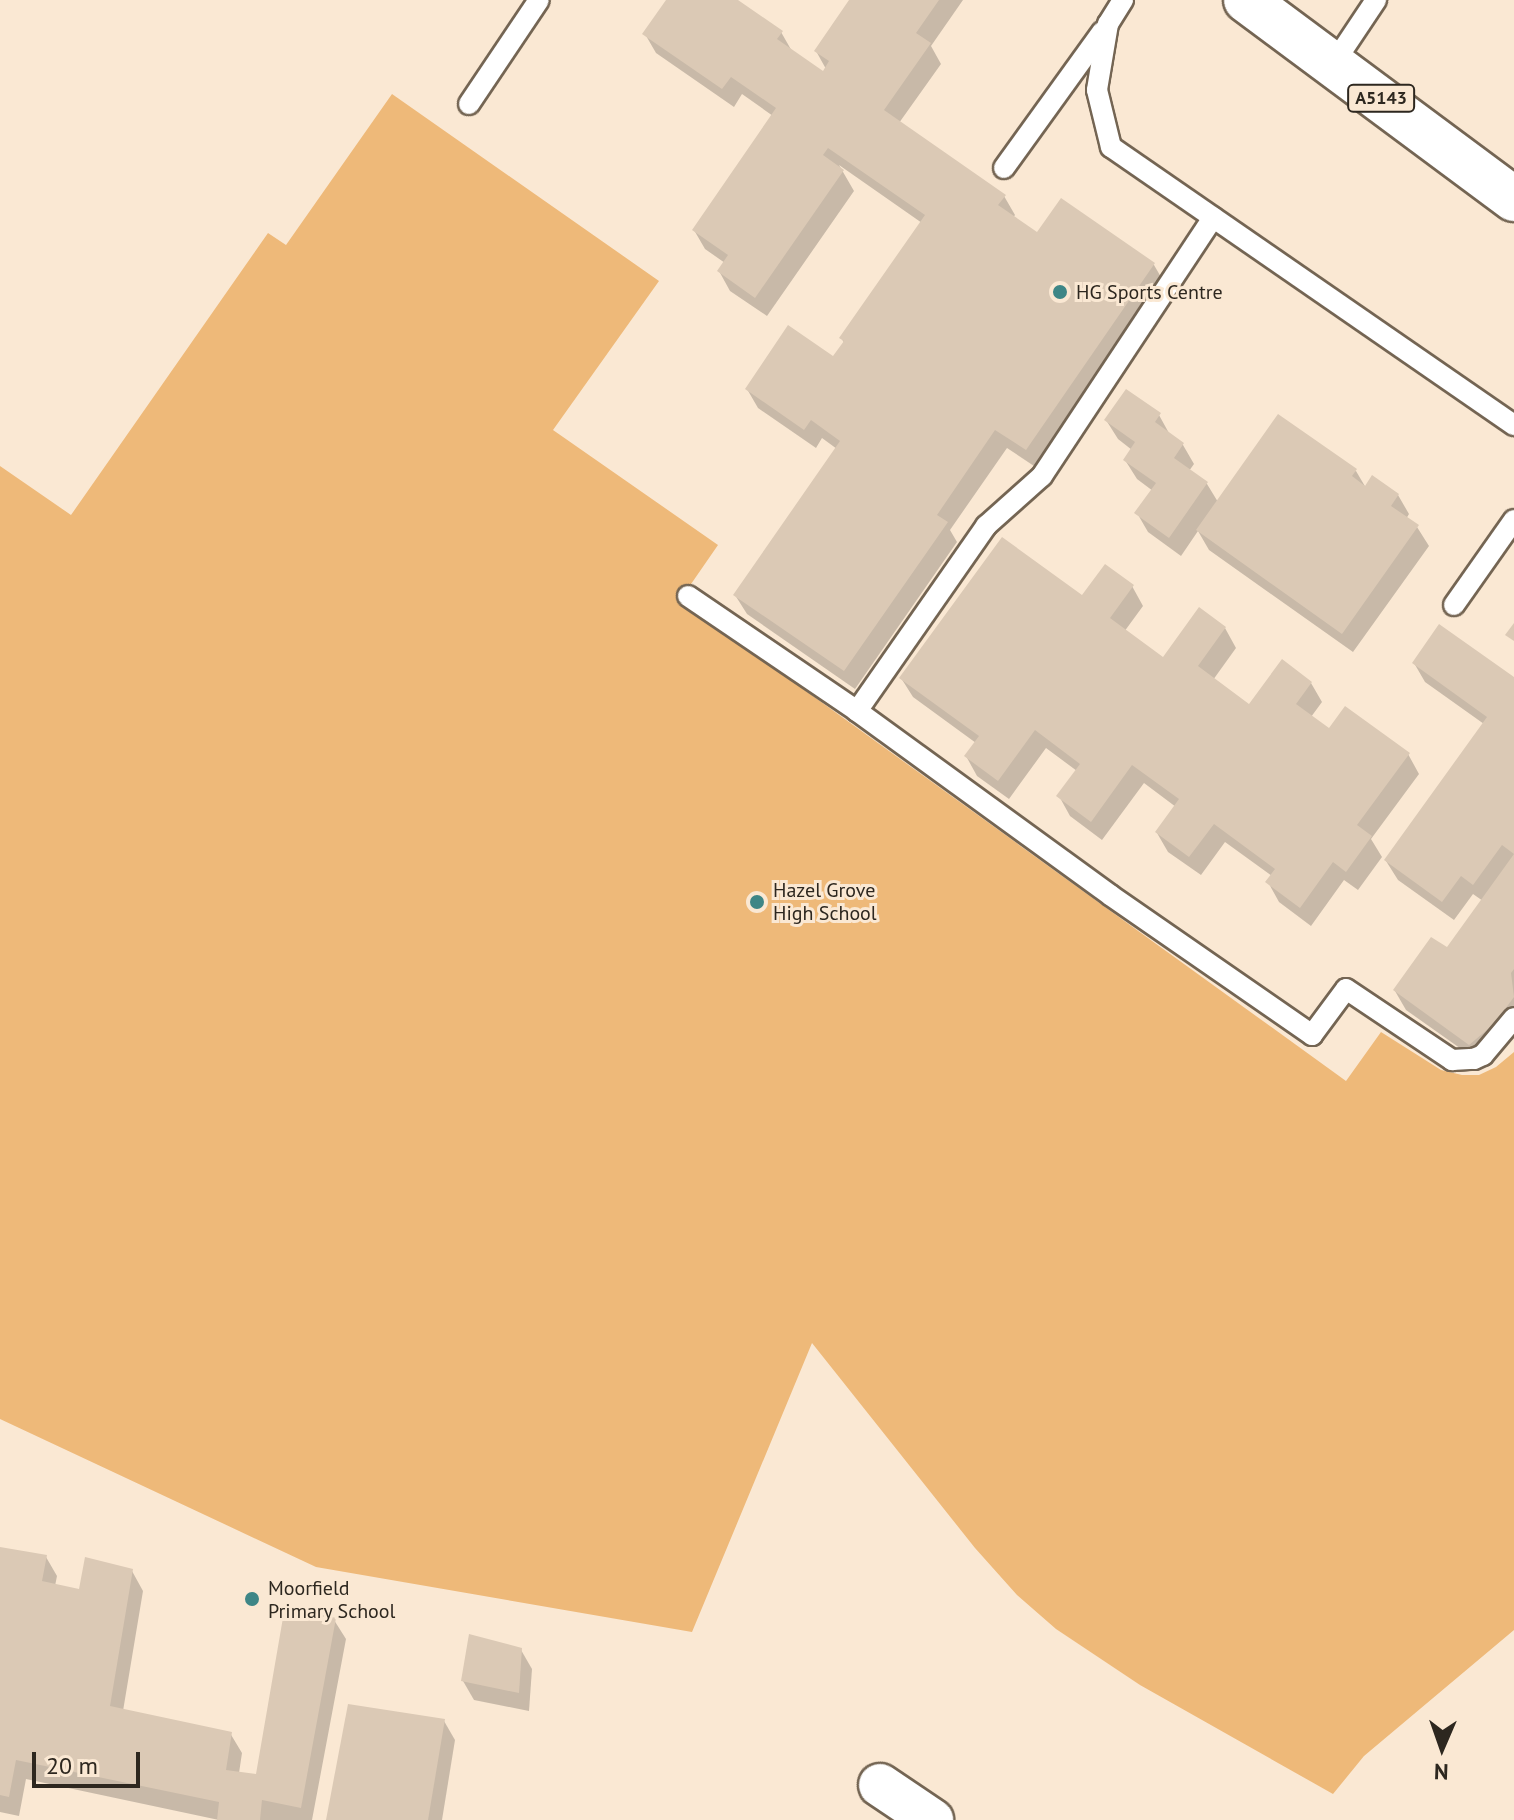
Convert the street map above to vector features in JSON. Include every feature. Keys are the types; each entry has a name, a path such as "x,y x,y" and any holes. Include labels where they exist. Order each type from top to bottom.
{"main road":[{"name":"A5143","path":"1246,0 1514,199"}],"street":[{"path":"880,1785 932,1820"}],"lane":[{"path":"469,104 539,0"},
{"path":"1004,168 1123,0"},
{"path":"1334,63 1376,0"},
{"path":"1108,24 1097,90 1111,147 1514,425"},
{"path":"857,711 986,526 1042,476 1213,218"},
{"path":"1454,605 1514,520"},
{"path":"688,596 857,711 1110,895 1312,1035 1346,989 1452,1060 1474,1059 1483,1055 1514,1018"}],"shaded area":[{"name":"Hazel Grove High School","path":"392,94 659,281 553,430 718,545 680,600 1346,1081 1381,1032 1441,1070 1462,1075 1479,1075 1496,1067 1514,1052 1514,1630 1364,1756 1333,1794 1140,1685 1056,1629 1017,1595 975,1548 812,1343 692,1632 316,1567 0,1419 0,466 71,515 268,233 286,245"}],"building":[{"path":"666,0 738,0 783,31 777,39 823,71 829,61 814,51 849,0 939,0 916,33 931,43 884,110 1006,195 998,205 1037,232 1061,198 1155,263 1026,450 995,430 937,515 948,522 844,671 733,595 840,441 811,420 804,430 745,389 788,325 833,356 844,341 839,338 925,215 828,148 823,155 844,170 755,298 717,271 728,255 692,230 776,108 731,77 722,89 642,34"},
{"path":"1126,389 1161,413 1155,422 1184,443 1174,458 1208,482 1169,538 1134,513 1156,483 1123,460 1135,442 1104,420"},
{"path":"1278,414 1357,469 1352,476 1365,486 1372,475 1399,494 1391,506 1419,525 1342,634 1196,530"},
{"path":"1002,537 1082,595 1105,564 1134,585 1110,618 1163,657 1199,607 1226,627 1198,666 1249,704 1282,659 1312,682 1296,704 1329,728 1345,706 1410,753 1357,825 1372,836 1346,872 1333,862 1300,908 1265,882 1275,869 1214,824 1189,857 1155,832 1179,799 1132,765 1091,822 1056,796 1080,764 1035,730 998,781 964,756 979,736 899,678"},
{"path":"1514,623 1514,641 1505,635"},
{"path":"1439,624 1514,677 1514,854 1502,845 1473,885 1461,876 1442,902 1384,860 1487,717 1412,663"},
{"path":"1514,854 1514,969 1511,973 1514,997 1494,1024 1469,1045 1393,990 1431,937 1447,947"},
{"path":"0,1547 47,1555 42,1581 79,1589 85,1557 133,1569 110,1706 232,1732 226,1770 256,1774 285,1606 336,1618 301,1808 262,1800 260,1820 217,1820 219,1802 16,1760 9,1797 0,1795"},
{"path":"469,1634 522,1648 519,1693 461,1681"},
{"path":"348,1704 445,1719 428,1820 326,1820"}],"place":[{"name":"HG Sports Centre","path":"1060,292"},
{"name":"Hazel Grove High School","path":"757,902"},
{"name":"Moorfield Primary School","path":"252,1599"}]}
